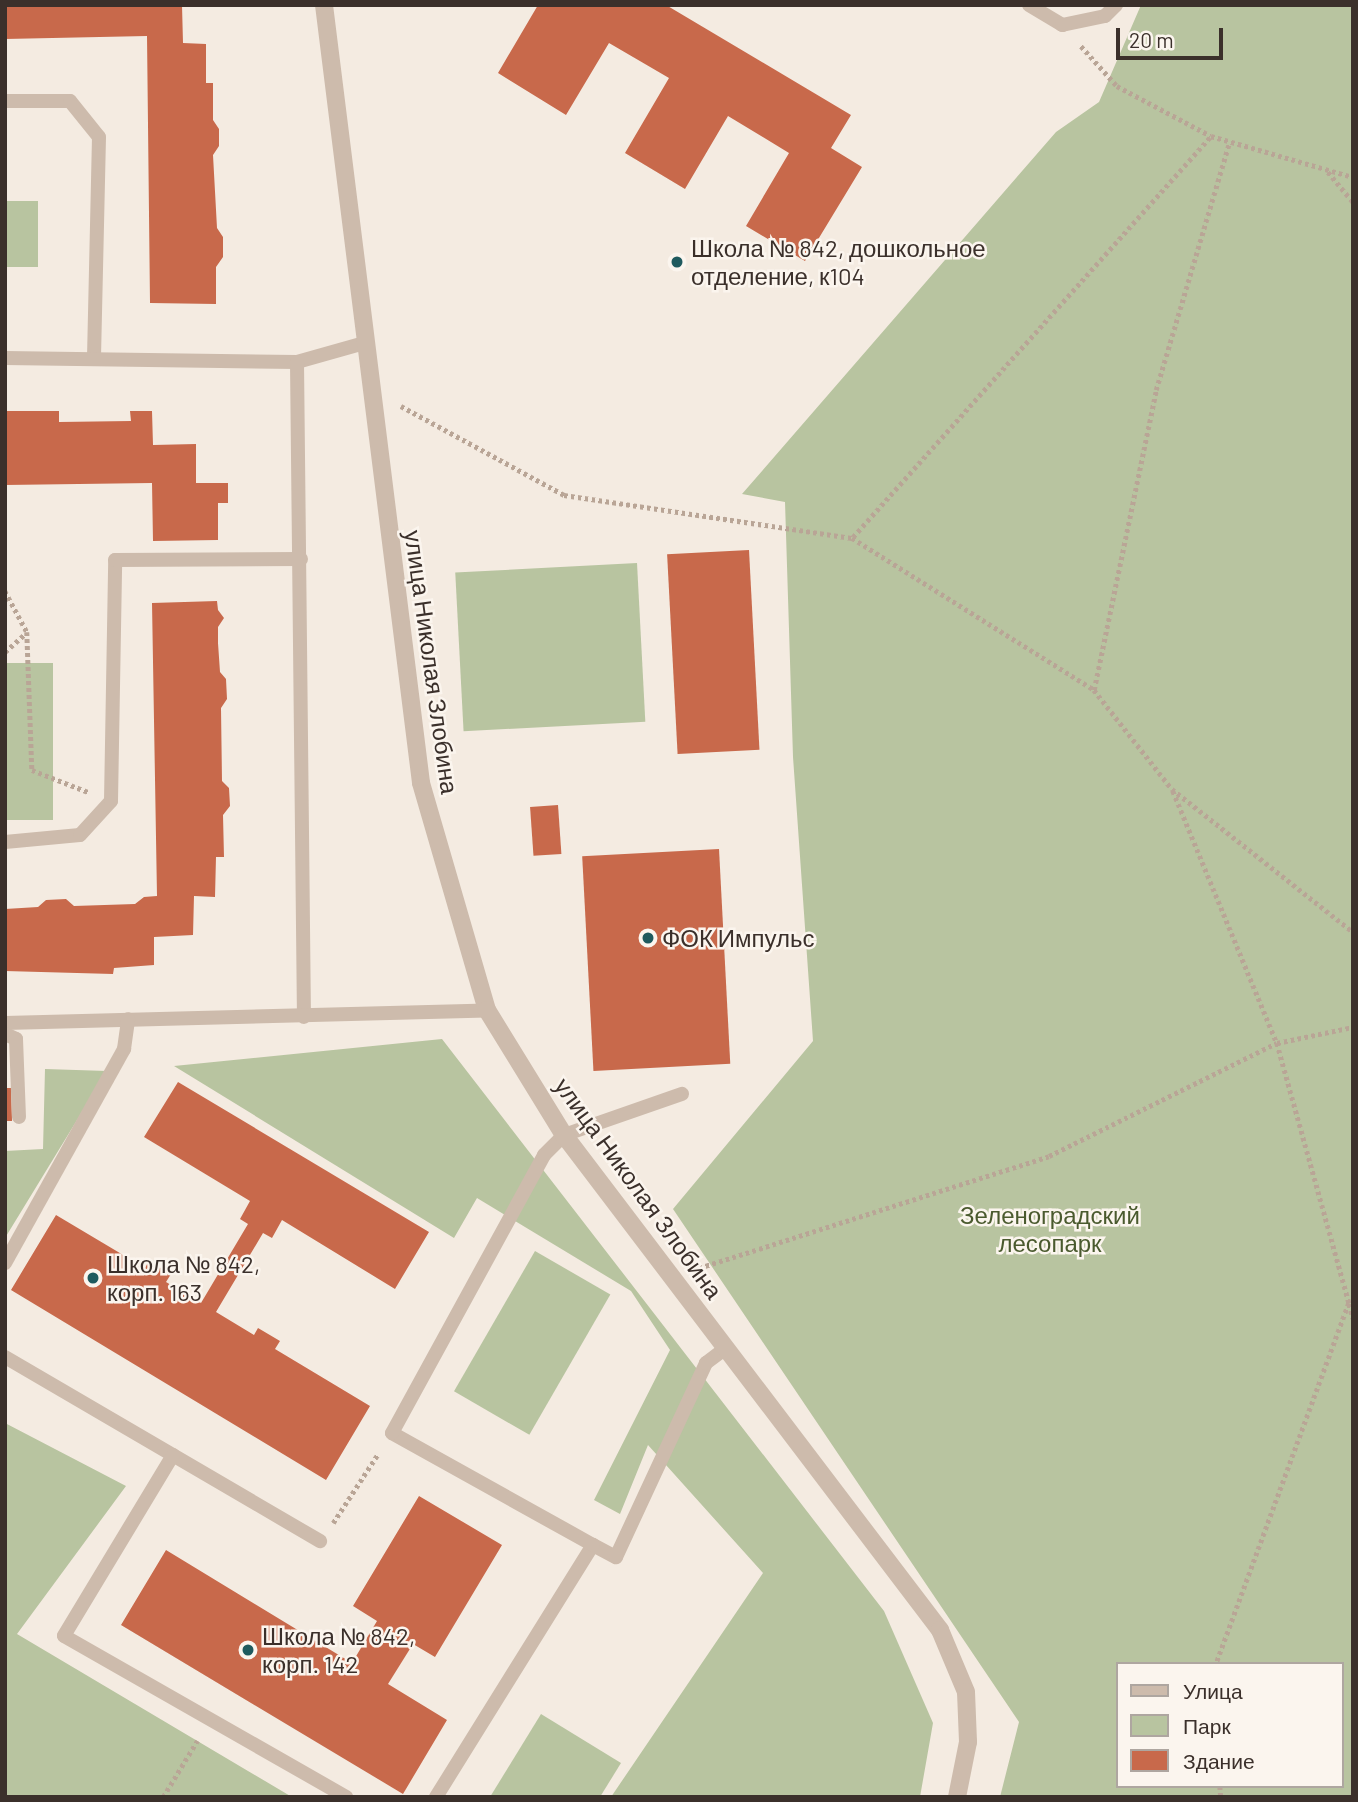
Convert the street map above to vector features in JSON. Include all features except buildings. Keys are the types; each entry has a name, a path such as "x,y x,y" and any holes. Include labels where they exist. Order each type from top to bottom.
{"street":[{"name":"улица Николая Злобина","path":"324,5 364,343 421,783 487,1010 564,1135 940,1630 966,1692 968,1742 957,1797"}],"lane":[{"path":"1029,5 1062,25 1105,16 1116,5"},
{"path":"5,101 70,101 99,137 94,359"},
{"path":"5,358 297,362 364,343"},
{"path":"297,362 304,1017"},
{"path":"5,842 80,835 110,802 115,560 301,559"},
{"path":"5,1023 487,1010"},
{"path":"5,1263 124,1049 128,1018"},
{"path":"5,1034 16,1039 19,1118"},
{"path":"682,1094 564,1135 544,1154 392,1433 616,1557 706,1363 727,1347"},
{"path":"5,1357 320,1541"},
{"path":"173,1455 64,1636 346,1797"},
{"path":"436,1797 593,1545"}],"path":[{"path":"1062,25 1117,86 1211,136 1353,177"},
{"path":"852,538 1211,136"},
{"path":"1094,690 1156,390 1229,143"},
{"path":"1328,171 1353,202"},
{"path":"370,388 564,495 852,538 1094,690 1172,789 1353,932"},
{"path":"5,591 27,632 32,770 110,802"},
{"path":"5,652 27,632"},
{"path":"1172,789 1277,1043 1353,1318"},
{"path":"673,1276 1049,1156 1277,1043 1353,1027"},
{"path":"1217,1662 1349,1303"},
{"path":"320,1541 392,1433"},
{"path":"163,1797 210,1720"}],"green space":[{"name":"Зеленоградский лесопарк","path":"1141,5 1353,5 1353,1797 1000,1797 1019,1722 673,1209 813,1041 793,757 785,502 742,494 1056,132 1099,102"},
{"path":"5,201 38,201 38,267 5,267"},
{"path":"637,563 645,722 464,731 455,573"},
{"path":"5,663 53,663 53,820 5,820"},
{"path":"442,1039 884,1611 933,1723 920,1797 611,1797 763,1573 648,1445 620,1514 594,1500 670,1350 631,1291 477,1198 454,1238 174,1066"},
{"path":"45,1069 107,1071 5,1238 5,1151 43,1149"},
{"path":"535,1251 610,1294 529,1435 454,1391"},
{"path":"5,1423 126,1486 17,1634 292,1797 5,1797"},
{"path":"541,1714 621,1763 600,1797 490,1797"}],"place":[{"name":"Школа № 842, дошкольное отделение, к104","path":"677,262"},
{"name":"ФОК Импульс","path":"648,938"},
{"name":"Школа № 842, корп. 163","path":"93,1278"},
{"name":"Школа № 842, корп. 142","path":"248,1650"}]}
